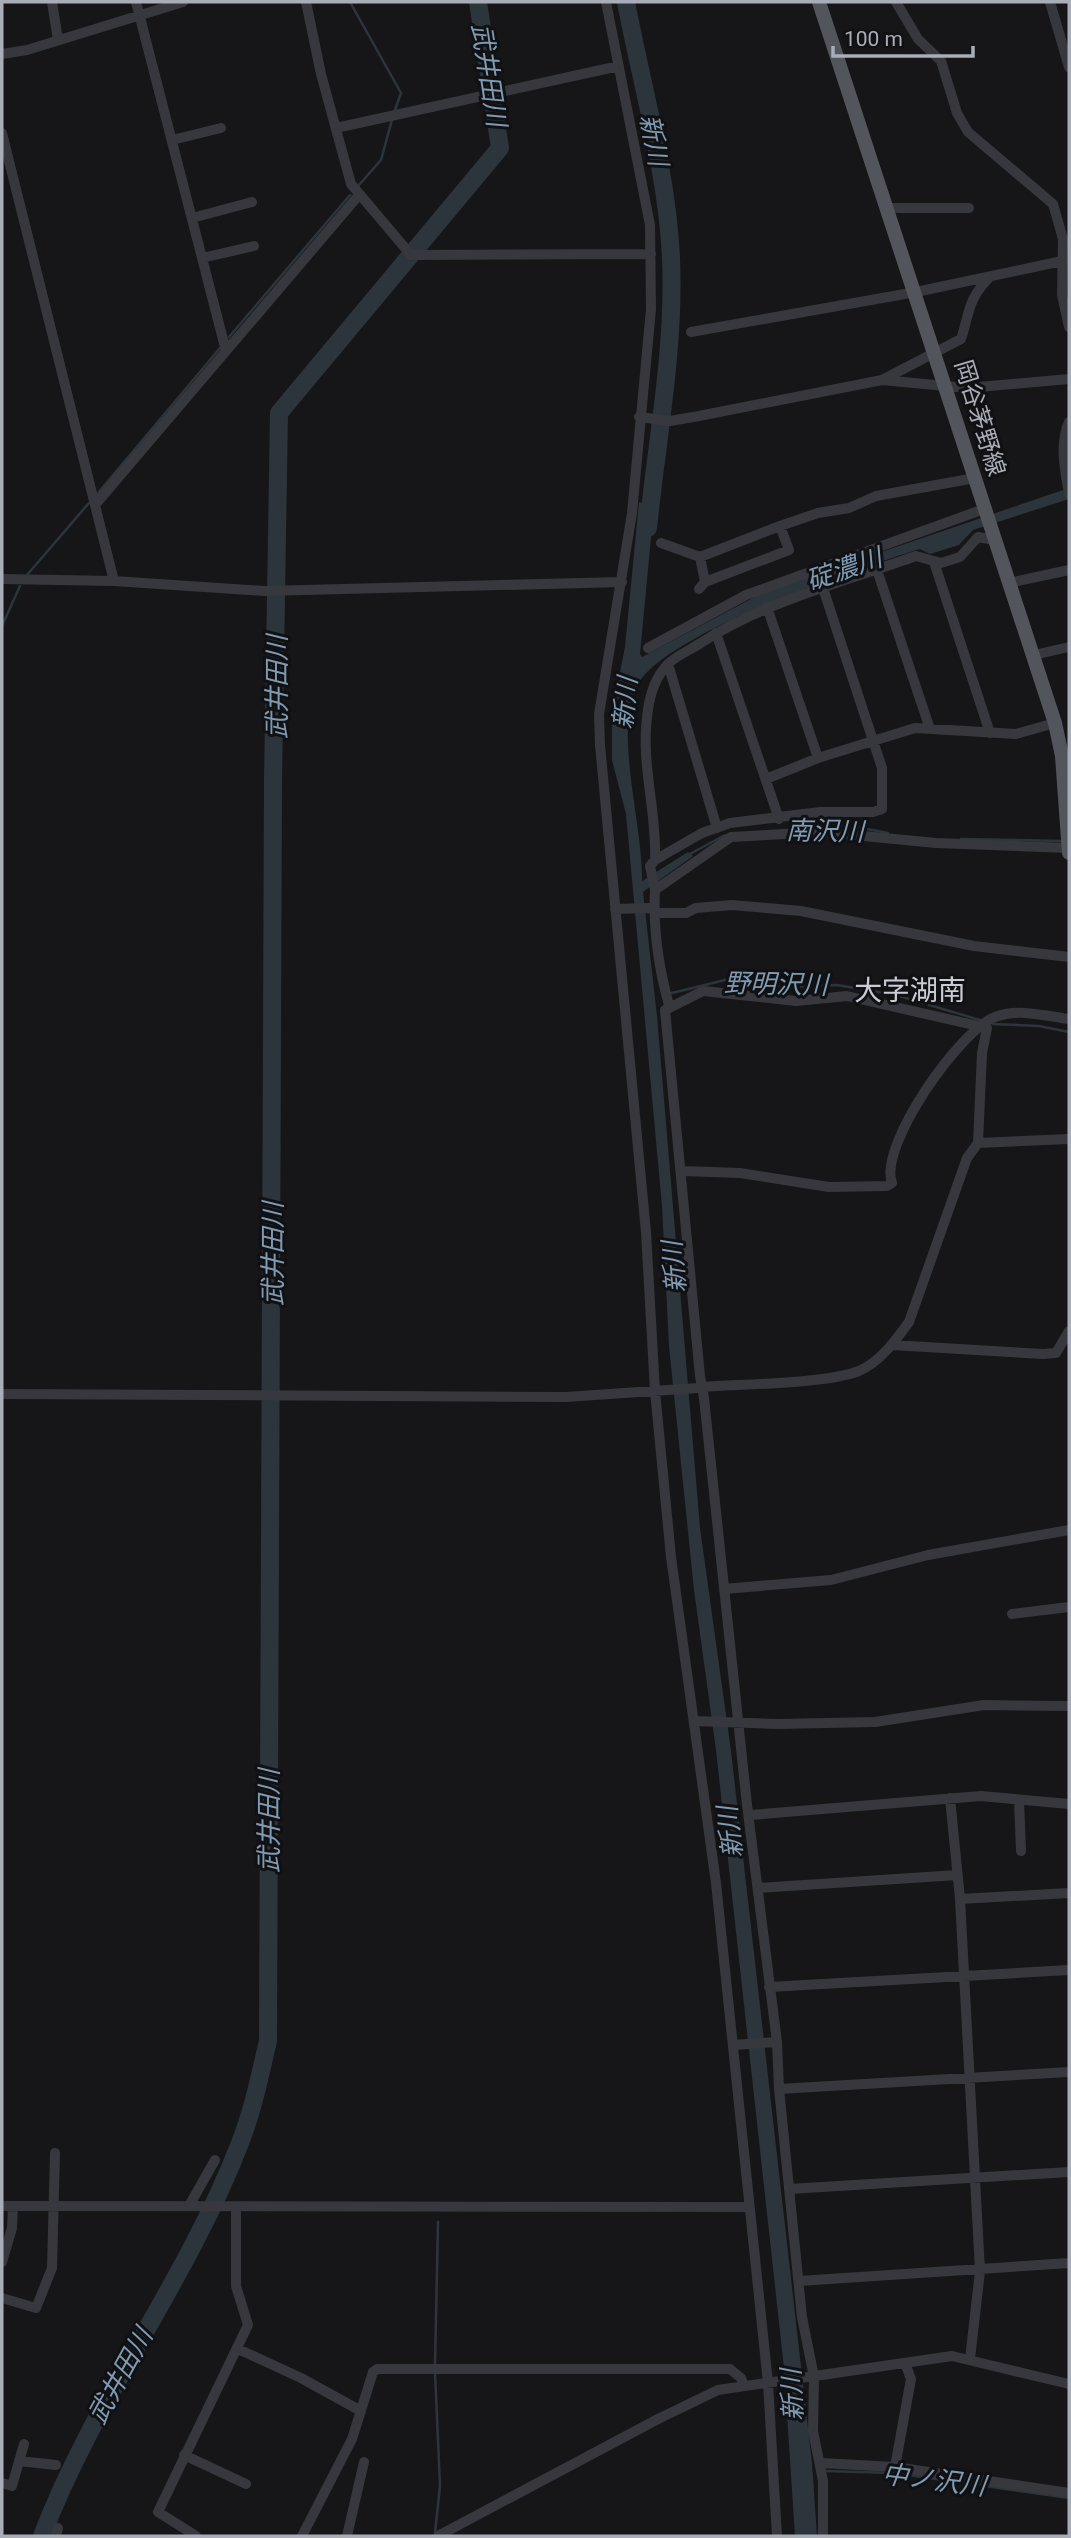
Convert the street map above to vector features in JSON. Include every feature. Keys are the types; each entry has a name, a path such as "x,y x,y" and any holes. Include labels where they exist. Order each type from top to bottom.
{"main road":[{"name":"岡谷茅野線","path":"819,2 1055,723 1062,756 1069,850"}],"street":[{"path":"52,2 58,40"},
{"path":"136,2 226,351"},
{"path":"2,54 183,2"},
{"path":"306,2 321,74 351,184 408,252 651,254"},
{"path":"606,2 650,225 651,309 632,513 599,714 620,909 661,1390 671,1557 699,1721 738,2045 749,2207 772,2382 777,2536"},
{"path":"897,2 918,39 941,61 957,113 968,132 1054,204 1063,239 1062,295 1069,327"},
{"path":"1050,2 1069,67"},
{"path":"336,128 619,66"},
{"path":"172,140 221,128"},
{"path":"2,133 4,152 114,581"},
{"path":"94,505 358,195"},
{"path":"192,218 252,202"},
{"path":"888,208 969,208"},
{"path":"202,258 254,246"},
{"path":"691,332 916,292 1062,261"},
{"path":"882,380 961,339 967,307 978,288 991,276"},
{"path":"639,417 668,421 882,380 967,388 1069,379"},
{"path":"1069,422 1063,437 1062,450 1069,490"},
{"path":"661,543 700,558 780,526 818,513 849,508 876,496 975,478"},
{"path":"648,648 746,594 985,511"},
{"path":"700,558 702,585 789,550 780,526"},
{"path":"655,860 656,840 645,752 646,718 652,686 668,664 716,633 767,607 916,556 934,562 960,557 978,537 992,535"},
{"path":"934,562 990,733"},
{"path":"877,570 930,729"},
{"path":"1009,583 1069,570"},
{"path":"2,579 114,581 265,591 622,582"},
{"path":"669,1005 663,987 651,909 655,890 650,866 655,860 730,823 820,812 882,810 882,768 823,588"},
{"path":"767,607 818,758"},
{"path":"716,633 779,819"},
{"path":"1034,655 1069,647"},
{"path":"668,664 717,828"},
{"path":"766,779 818,758 915,728 1016,734 1055,723"},
{"path":"655,890 731,837 822,832 936,844 1069,850"},
{"path":"620,909 686,913 696,908 732,905 801,911 974,946 1069,957"},
{"path":"2,1394 566,1397 700,1387 845,1375 871,1364 892,1345 909,1322 967,1158 978,1143 982,1053 988,1028 976,1028 927,1013 847,996 796,1001 703,991 669,1005 665,1010 700,1387 724,1589 736,1722 751,1815 802,2317 811,2378 813,2431 821,2463 824,2536"},
{"path":"681,1171 740,1173 829,1187 887,1186 892,1183 892,1158 905,1128 939,1070 976,1028 996,1016 1024,1013 1069,1019"},
{"path":"978,1143 1069,1139"},
{"path":"892,1345 1056,1353 1069,1331"},
{"path":"724,1589 831,1580 928,1555 1069,1530"},
{"path":"1012,1614 1069,1607"},
{"path":"699,1721 778,1724 875,1722 984,1705 1069,1706"},
{"path":"751,1815 981,1796 1069,1804"},
{"path":"950,1798 960,1899 980,2271 970,2359"},
{"path":"1019,1800 1021,1851"},
{"path":"758,1888 957,1875"},
{"path":"960,1899 1069,1893"},
{"path":"769,1987 1069,1970"},
{"path":"738,2045 774,2042"},
{"path":"779,2089 1069,2072"},
{"path":"2,2298 36,2308 52,2268 55,2152"},
{"path":"191,2206 215,2160"},
{"path":"789,2189 1069,2172"},
{"path":"2,2262 12,2228 7,2206 749,2207"},
{"path":"196,2536 158,2512 248,2325 236,2286 236,2207"},
{"path":"799,2281 1069,2263"},
{"path":"238,2350 301,2378 362,2412"},
{"path":"438,2536 696,2399 718,2390 941,2357 970,2359 1069,2384"},
{"path":"895,2467 911,2379 905,2363"},
{"path":"302,2536 352,2439 373,2372 377,2369 730,2369 741,2378 744,2386"},
{"path":"2,2483 12,2486 24,2444"},
{"path":"184,2455 246,2484"},
{"path":"19,2461 56,2465"},
{"path":"347,2536 364,2462"},
{"path":"821,2463 895,2467 1069,2493"}],"water":[{"name":"碇濃川","path":"1069,488 1069,499 973,530 959,545 930,554 920,549 892,558 810,587 718,626 679,648 650,670 634,691 629,711 629,758 642,881 688,852 693,856 643,892 657,1016 700,1528 731,1751 812,2463 817,2536 795,2536 784,2368 716,1750 694,1590 669,1346 662,1206 626,814 612,760 612,713 625,647 639,502 654,506 640,654 642,657 764,592"}],"waterway":[{"path":"350,2 401,93 395,110"},
{"name":"武井田川","path":"42,2536 87,2436 168,2292 218,2194 249,2118 268,2041 273,781 279,413 500,148 478,2"},
{"name":"新川","path":"626,2 665,194 671,258 668,360 648,528"},
{"path":"359,185 381,160 392,120"},
{"path":"229,337 350,195"},
{"path":"98,493 220,348"},
{"path":"27,575 89,503"},
{"path":"2,626 20,586"},
{"name":"南沢川","path":"801,828 846,825 888,833"},
{"name":"南沢川","path":"688,855 725,835"},
{"name":"南沢川","path":"961,839 1063,841"},
{"name":"野明沢川","path":"668,994 725,980 784,987 837,985 896,995 983,1021"},
{"name":"野明沢川","path":"993,1024 1039,1026 1069,1032"},
{"path":"435,2365 438,2222"},
{"path":"435,2372 440,2486 435,2533"},
{"name":"中ノ沢川","path":"826,2471 894,2473 1069,2498"}],"district":[{"name":"大字湖南","path":"910,990"}]}
